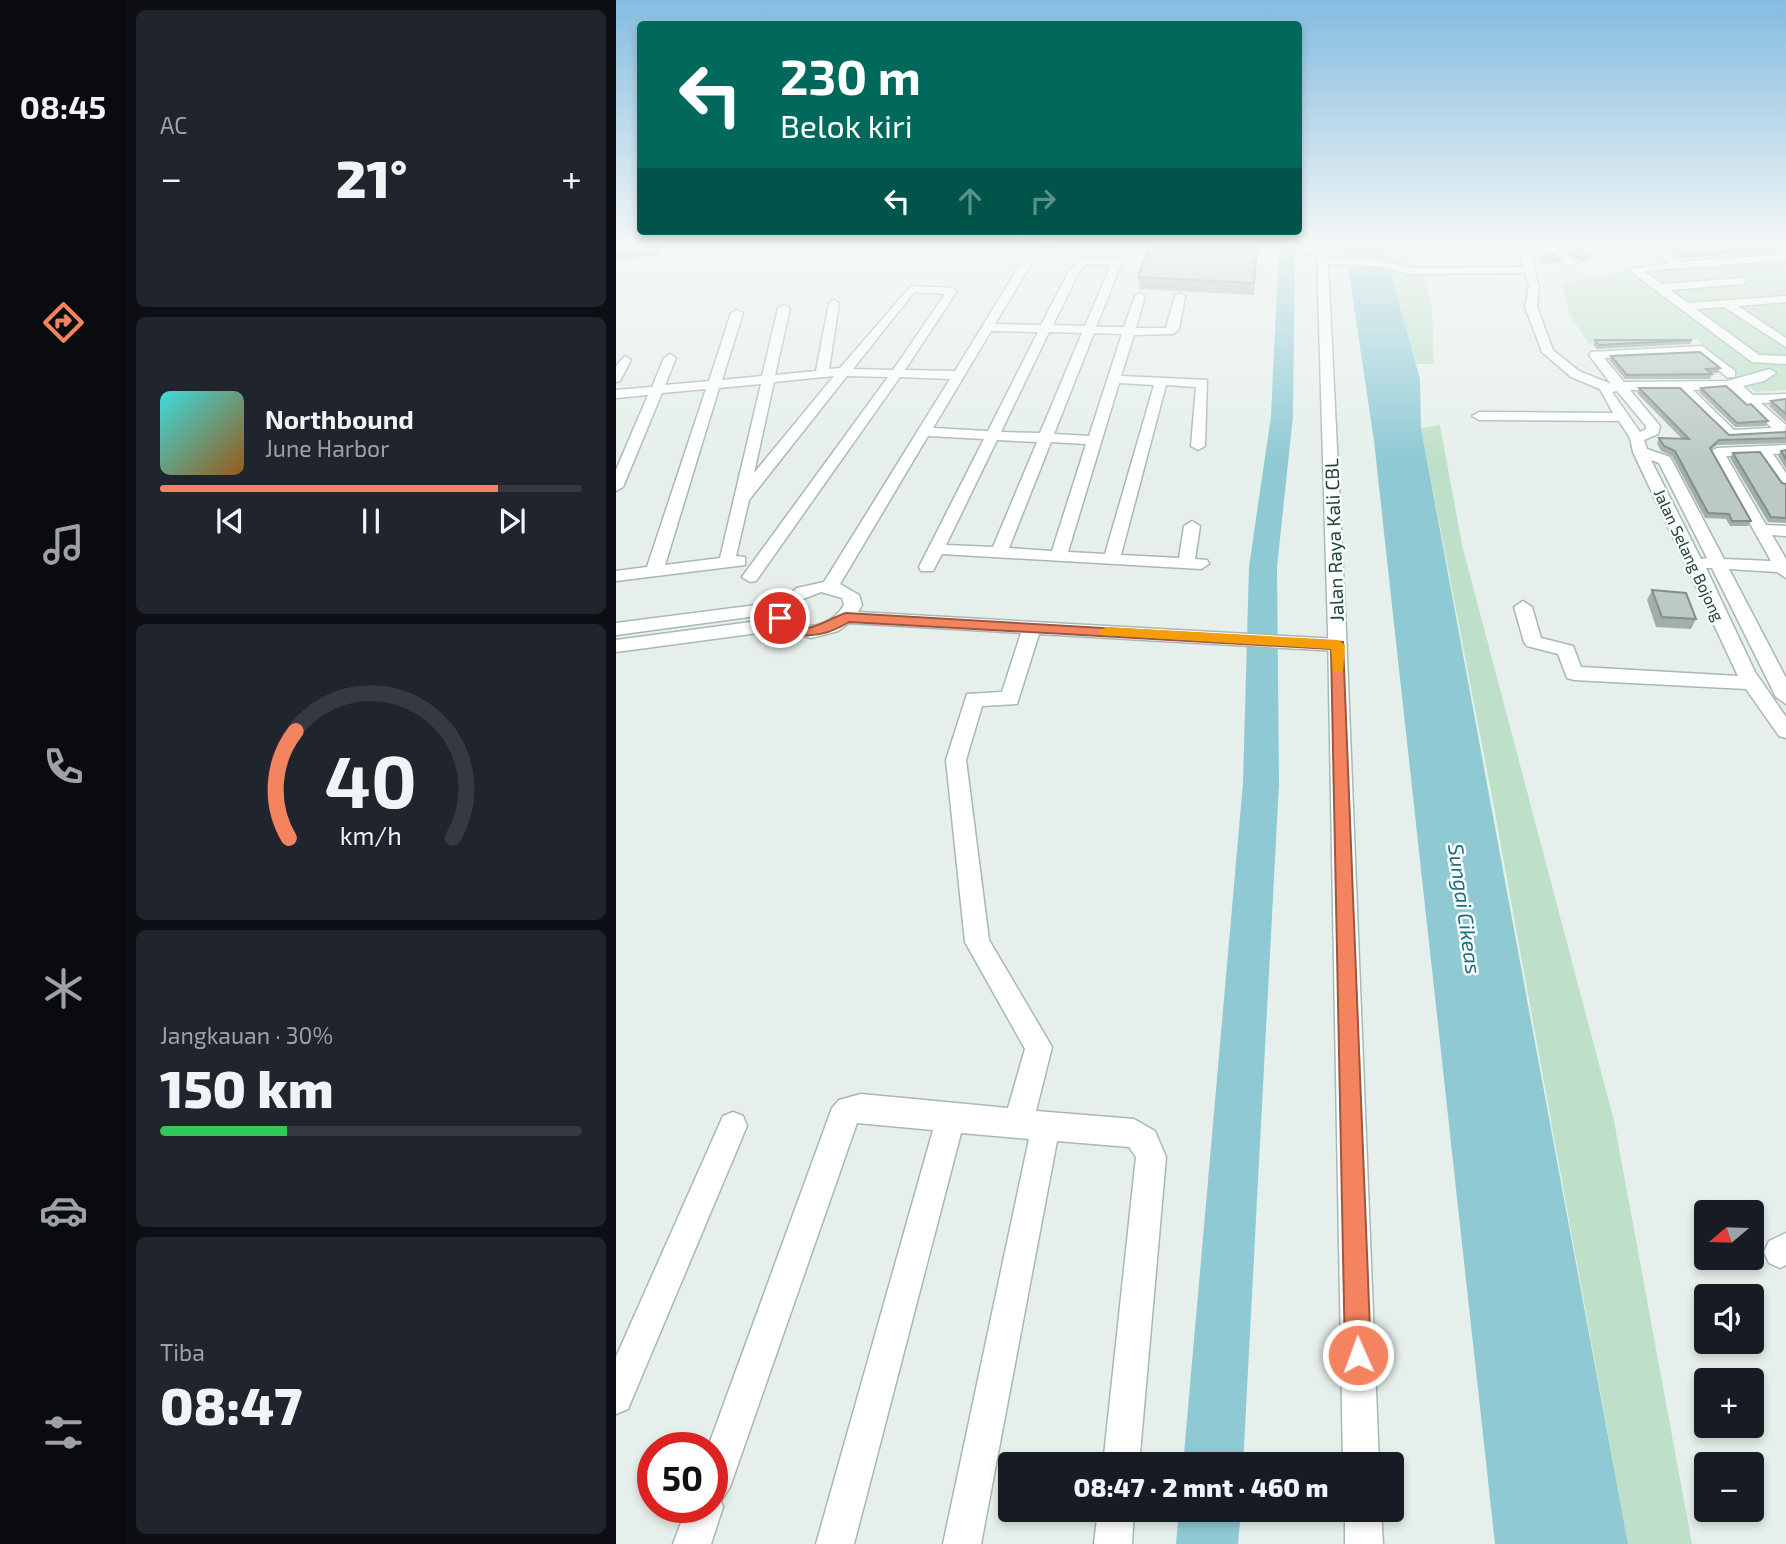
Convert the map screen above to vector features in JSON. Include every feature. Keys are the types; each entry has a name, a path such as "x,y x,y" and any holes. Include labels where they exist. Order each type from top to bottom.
{"street":[{"path":"654,572 736,317"},
{"path":"727,562 782,317"},
{"path":"822,374 832,317"},
{"path":"742,498 887,317"},
{"path":"750,577 935,317"},
{"path":"830,587 992,317"},
{"path":"927,567 1049,317"},
{"path":"999,552 1094,317"},
{"path":"1058,556 1092,440 1133,317"},
{"path":"986,327 1173,331 1176,317"},
{"name":"Jalan Raya Kali CBL","path":"1323,317 1338,638 1362,1452"},
{"path":"1535,317 1548,352 1575,374 1616,384 1680,384 1738,378"},
{"path":"1698,317 1756,359 1786,360"},
{"path":"1747,317 1786,343"},
{"path":"1680,384 1731,434 1784,431 1752,399 1738,378 1702,350 1595,355 1654,429 1639,445 1665,460 1715,563 1786,697"},
{"path":"616,487 670,358"},
{"path":"616,378 625,360"},
{"path":"1616,384 1764,378 1770,373 1786,370"},
{"path":"616,394 841,372 958,375"},
{"path":"1113,379 1203,384 1198,446"},
{"path":"1112,559 1161,381"},
{"name":"Jalan Selang Bojong","path":"1616,384 1605,391 1639,445 1695,563 1715,613 1764,707 1786,731"},
{"path":"1752,399 1786,398"},
{"path":"1479,416 1623,417"},
{"path":"923,432 1092,440"},
{"path":"1785,569 1715,449 1786,449"},
{"path":"1764,451 1786,484"},
{"path":"936,549 1193,564 1192,526"},
{"path":"1760,529 1786,531"},
{"path":"616,576 764,557"},
{"path":"1695,563 1785,569"},
{"path":"616,646 783,615 803,592 830,587 850,595 849,611"},
{"path":"1523,607 1533,642 1566,650 1574,673 1752,683"},
{"path":"849,611 1032,627 1189,629"},
{"path":"783,615 794,631 812,632 831,627 849,611 1338,638"},
{"path":"616,629 783,615"},
{"path":"962,1544 1032,1125 1038,1047 977,942 956,760 974,699 1010,699 1032,627"},
{"path":"728,1442 842,1118 849,1110 861,1108 1135,1133 1145,1141 1151,1157 1122,1452"},
{"path":"835,1544 951,1118"},
{"path":"616,1396 733,1126"},
{"path":"1113,1544 1115,1522"},
{"path":"1363,1522 1364,1544"},
{"path":"692,1544 699,1523"}],"green space":[{"path":"1403,317 1432,317 1434,364 1416,364"},
{"path":"1571,317 1786,317 1786,390 1755,392 1697,339 1588,343"},
{"path":"1440,425 1462,545 1614,1121 1692,1544 1628,1544 1493,802 1421,428"}],"water":[{"name":"Sungai Cikeas","path":"1356,317 1403,317 1420,379 1421,428 1628,1544 1495,1544 1374,441"}],"building":[{"path":"1595,340 1692,340 1599,345"},
{"path":"1700,352 1720,368 1706,369 1712,374 1627,375 1611,356"},
{"path":"1726,386 1747,405 1751,404 1768,421 1737,423 1701,388"},
{"path":"1639,388 1680,388 1729,435 1786,432 1786,438 1719,440 1710,448 1751,521 1732,521 1729,514 1708,513 1675,451 1664,446 1659,438 1689,439"},
{"path":"1786,399 1786,414 1771,401"},
{"path":"1760,452 1782,483 1786,484 1786,518 1771,517 1733,453"},
{"path":"1652,590 1686,593 1696,619 1662,617"}],"waterway":[{"path":"1214,1452 1261,783 1263,567 1282,416 1285,317"},
{"path":"1207,1544 1209,1522"}],"slow traffic":[{"path":"1106,631 1338,645 1338,668"}],"route":[{"path":"780,618 787,628 803,632 831,627 846,617 1338,645 1358,1355"}]}
